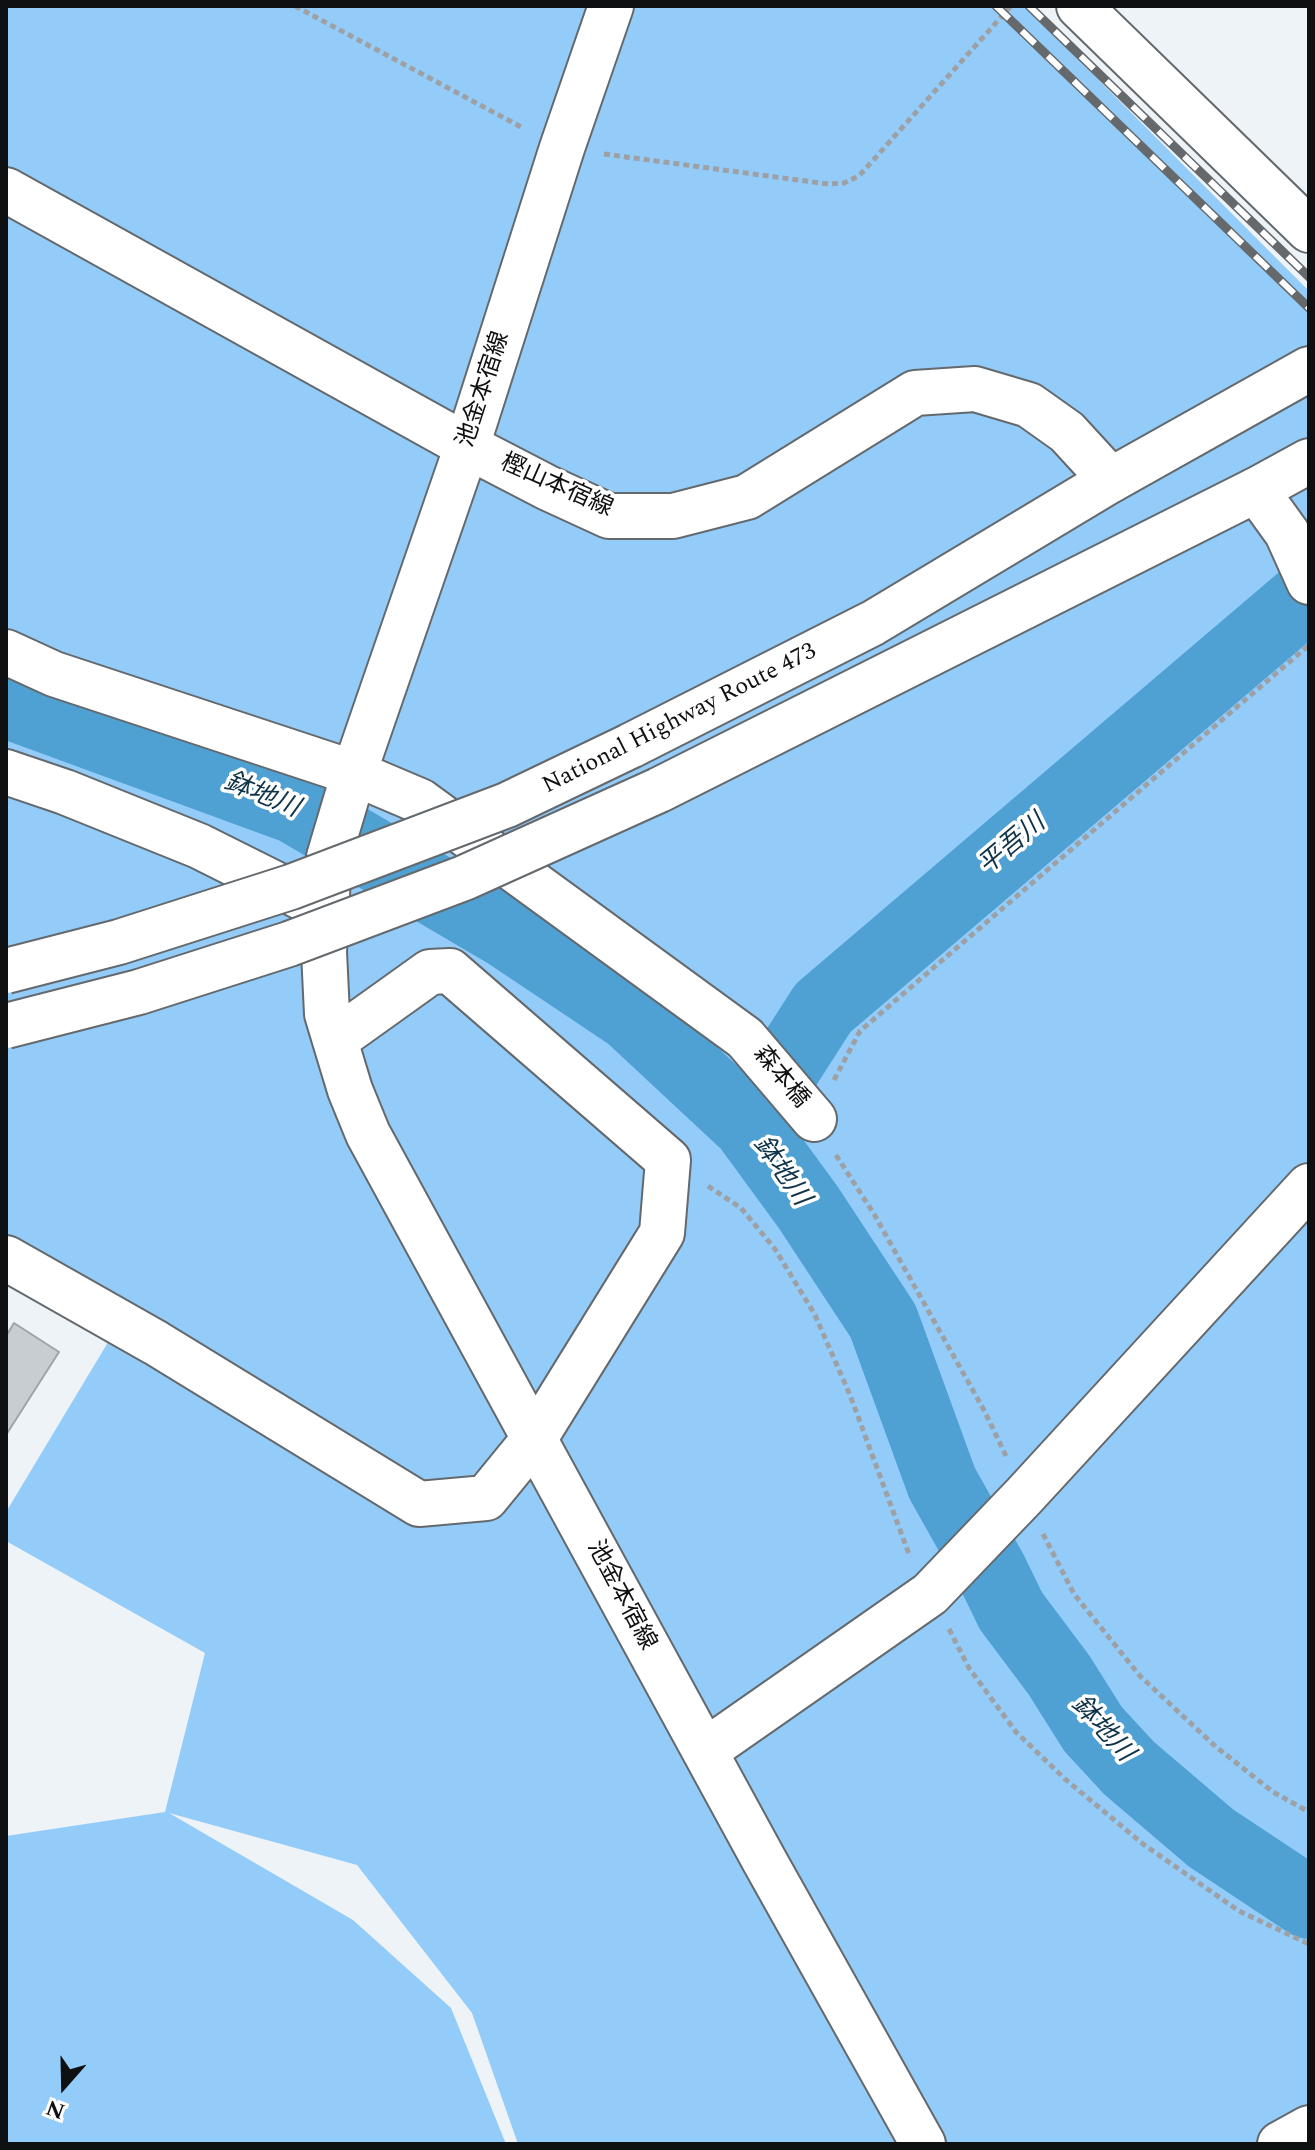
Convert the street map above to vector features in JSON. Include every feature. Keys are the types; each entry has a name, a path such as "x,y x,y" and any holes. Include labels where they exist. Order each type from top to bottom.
{"main road":[{"name":"池金本宿線","path":"611,6 562,148 467,446 354,773 329,857 324,952 327,1014 350,1090 368,1134 923,2144"},
{"path":"1079,6 1309,230"},
{"name":"樫山本宿線","path":"6,190 467,446 609,516 673,516 747,497 915,393 975,389 1029,405 1067,432 1111,480"},
{"name":"National Highway Route 473","path":"6,971 119,942 291,887 507,805 873,623 1111,480 1309,369"},
{"name":"National Highway Route 473","path":"6,1026 139,992 289,944 464,878 659,790 1309,461"},
{"path":"1256,490 1287,533 1309,582"},
{"name":"森本橋","path":"6,652 54,674 354,773 420,801 745,1038 814,1119"},
{"path":"6,772 65,792 199,846 326,909"},
{"path":"6,1258 156,1343 419,1504 486,1498 535,1438 662,1233 668,1160 450,971 430,972 335,1040"},
{"path":"705,1751 930,1594 1309,1186"}],"path":[{"path":"295,6 562,148 828,184 844,183 859,176 1011,6"},
{"path":"814,1119 860,1031 1309,645"}],"shaded area":[{"path":"6,6 1025,6 1309,291 1309,2144 518,2144 472,2013 357,1865 169,1813 353,1920 451,2008 506,2144 6,2144 6,1836 165,1812 205,1653 6,1541 6,1512 110,1339 6,1279"}],"building":[{"path":"14,1323 59,1352 6,1435 6,1336"}],"waterway":[{"name":"平吾川","path":"748,1125 823,1008 1309,594"},
{"name":"鉢地川","path":"6,702 295,808 509,934 630,1015 748,1125 808,1207 883,1321 942,1483 1011,1611 1059,1675 1093,1729 1129,1768 1211,1838 1309,1903"}],"railway":[{"path":"996,6 1309,308"},
{"path":"1029,6 1309,277"}]}
